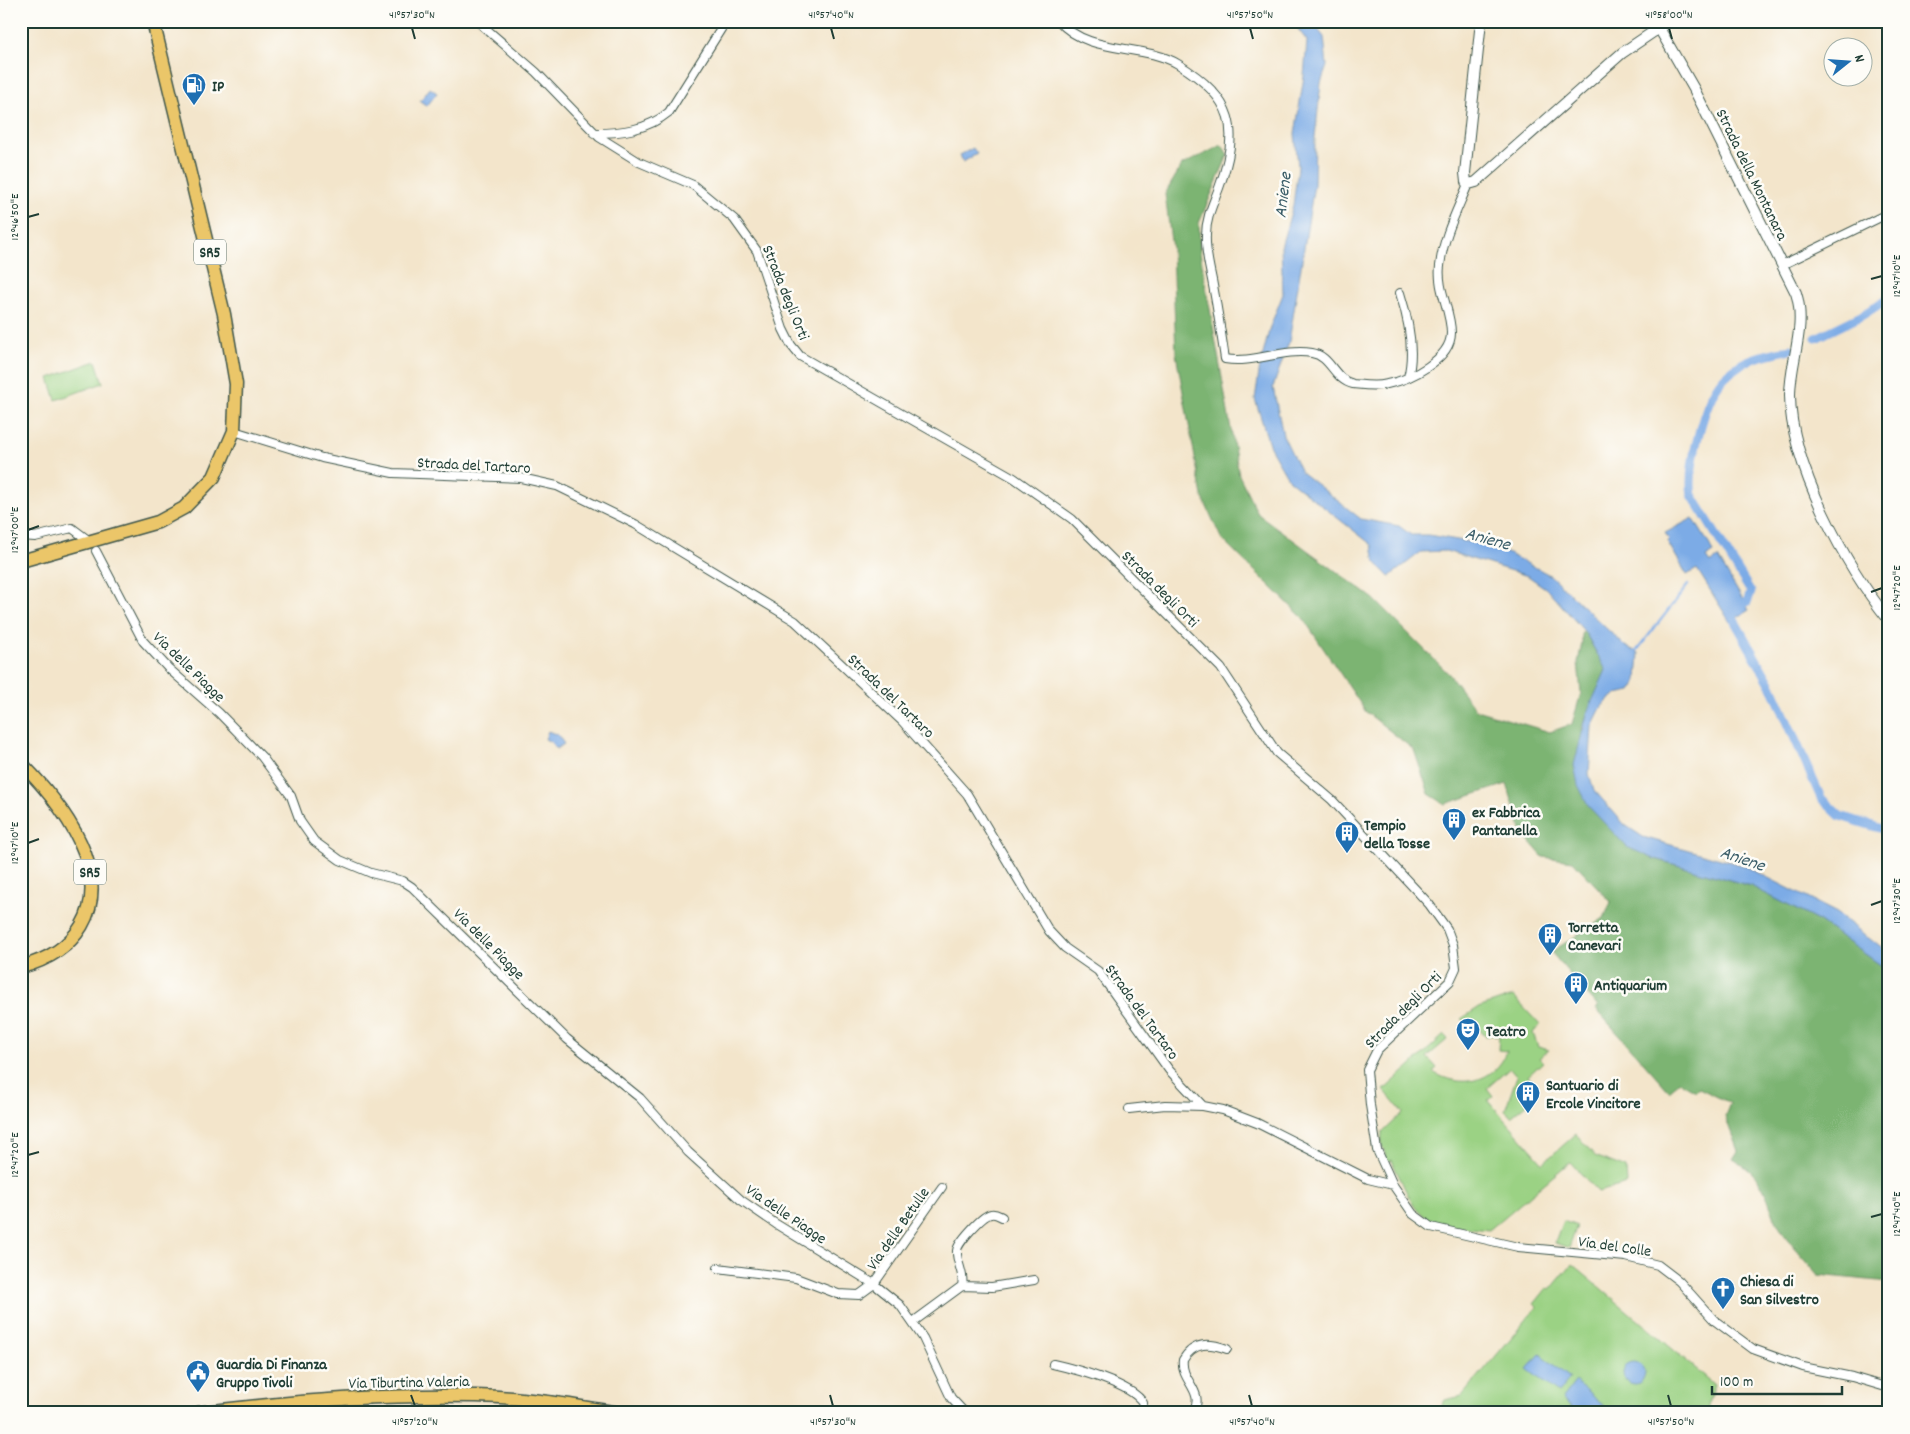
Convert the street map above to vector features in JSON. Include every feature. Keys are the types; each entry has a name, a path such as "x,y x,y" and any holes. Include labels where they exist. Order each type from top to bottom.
{"main road":[{"name":"SR5","path":"21,561 88,540 158,522 184,508 214,477 234,431 236,387 226,327 199,205 153,21"},
{"name":"SR5","path":"21,763 57,804 70,824 85,853 91,887 85,921 72,941 51,956 21,967"},
{"name":"Via Tiburtina Valeria","path":"198,1413 322,1400 476,1396 523,1399 619,1413"}],"street":[{"name":"Strada degli Orti","path":"478,21 538,73 594,133 639,162 693,185 734,219 757,251 783,329 791,345 800,356 1014,478 1072,519 1221,668 1277,753 1332,800 1429,904 1447,929 1452,940 1456,957 1455,973 1450,981 1378,1050 1367,1070 1376,1146 1393,1185 1411,1212 1431,1227 1539,1250"},
{"path":"594,133 617,133 634,130 666,114 677,102 726,21"},
{"path":"1059,21 1070,31 1088,40 1149,52 1175,63 1206,85 1224,107 1231,131 1231,144 1222,180 1209,212 1206,236 1225,358 1251,359 1305,352 1319,354 1342,379 1353,384 1382,385 1408,377 1438,360 1445,353 1450,342 1451,326 1440,289 1440,268 1448,234 1468,184 1465,174 1481,21"},
{"path":"1468,184 1476,182 1622,53 1671,21"},
{"name":"Strada della Montanara","path":"1659,28 1689,78 1799,303 1801,320 1790,385 1791,408 1802,461 1830,528 1889,620"},
{"path":"1782,265 1889,213"},
{"path":"1400,293 1408,324 1410,363 1408,377"},
{"name":"Strada del Tartaro","path":"234,431 322,458 393,473 520,478 557,486 635,524 795,621 902,721 961,788 980,813 1020,879 1036,912 1049,931 1065,948 1088,962 1100,974 1166,1066 1203,1106"},
{"path":"21,536 35,537 72,528 88,540"},
{"name":"Via delle Piagge","path":"96,551 143,641 168,668 219,713 262,758 291,796 300,821 319,845 349,864 371,873 403,882 412,887 567,1039 640,1098 688,1152 734,1194 776,1224 874,1284 900,1305 913,1322 935,1362 951,1398 965,1413"},
{"path":"1129,1109 1165,1105 1203,1106 1223,1110 1257,1124 1368,1179 1393,1185"},
{"name":"Via delle Betulle","path":"874,1284 942,1187"},
{"path":"962,1286 963,1274 957,1254 958,1246 986,1216 996,1214 1002,1217"},
{"name":"Via del Colle","path":"1539,1250 1626,1258 1659,1266 1679,1281 1714,1320 1753,1349 1802,1367 1852,1377 1889,1388"},
{"path":"718,1268 796,1278 845,1296 862,1294 874,1284"},
{"path":"913,1322 962,1286 992,1287 1034,1280"},
{"path":"1193,1413 1198,1398 1184,1373 1182,1366 1185,1357 1194,1348 1206,1344 1228,1349"},
{"path":"1053,1364 1084,1371 1133,1392 1144,1403 1140,1413"}],"green space":[{"path":"1222,145 1228,155 1199,223 1200,252 1239,475 1258,514 1374,599 1449,674 1476,710 1550,732 1572,724 1581,693 1578,662 1582,632 1585,632 1606,670 1582,727 1589,807 1608,826 1652,858 1751,886 1820,922 1889,971 1889,1282 1818,1275 1783,1233 1761,1184 1746,1167 1733,1159 1738,1151 1725,1116 1730,1103 1699,1088 1696,1091 1680,1082 1669,1091 1596,1009 1598,1007 1551,952 1604,918 1611,902 1573,861 1543,857 1522,833 1507,784 1445,804 1429,794 1414,750 1366,712 1303,618 1221,538 1202,496 1176,354 1172,249 1165,194 1182,165"},
{"path":"96,361 103,383 56,400 49,378"},
{"path":"1513,996 1540,1025 1533,1033 1538,1047 1549,1050 1539,1058 1543,1062 1528,1076 1536,1086 1531,1091 1535,1097 1511,1117 1505,1110 1517,1076 1510,1068 1487,1088 1493,1096 1488,1100 1543,1163 1576,1134 1595,1156 1626,1168 1627,1184 1598,1192 1570,1162 1489,1230 1438,1223 1429,1219 1412,1203 1392,1160 1388,1162 1381,1143 1382,1133 1403,1113 1384,1090 1444,1035 1448,1039 1427,1057 1437,1068 1433,1072 1443,1077 1465,1081 1476,1080 1494,1070 1507,1051 1498,1050 1499,1035 1485,1036 1472,1021 1467,1025 1461,1019 1478,1008"},
{"path":"1563,1221 1577,1226 1569,1248 1555,1243"},
{"path":"1572,1264 1714,1384 1708,1404 1710,1413 1438,1413 1445,1400 1462,1396 1537,1307 1534,1304 1547,1288 1550,1290"}],"water":[{"path":"1292,21 1311,21 1324,37 1327,66 1321,83 1315,137 1314,185 1289,342 1273,387 1283,435 1301,472 1361,519 1399,526 1411,535 1428,535 1493,546 1550,575 1625,646 1639,653 1637,680 1634,687 1631,691 1616,694 1602,706 1592,726 1589,774 1594,790 1625,825 1643,837 1745,866 1837,913 1889,954 1889,971 1820,922 1751,886 1652,858 1627,847 1589,807 1578,785 1574,765 1588,710 1606,670 1585,632 1548,590 1528,576 1446,551 1421,552 1389,577 1375,562 1372,545 1289,480 1270,447 1255,399 1260,366 1270,327 1283,294 1281,247 1293,205 1298,167 1295,134 1304,76 1307,41"},
{"path":"430,88 437,93 427,106 420,101"},
{"path":"973,148 977,154 963,162 960,155"},
{"path":"1693,518 1714,552 1706,557 1710,563 1718,558 1749,610 1730,622 1697,569 1687,575 1667,541 1669,539 1665,533"},
{"path":"548,731 558,735 564,744 556,749 551,742 545,739"},
{"path":"1540,1354 1570,1378 1558,1393 1527,1369"},
{"path":"1634,1362 1644,1369 1645,1373 1638,1383 1634,1384 1624,1377 1623,1373 1630,1363"},
{"path":"1575,1382 1604,1406 1599,1413 1579,1413 1562,1399"}],"waterway":[{"path":"1816,338 1861,316 1889,298"},
{"path":"1736,607 1747,602 1751,592 1692,495 1692,469 1698,435 1709,403 1715,390 1724,378 1735,368 1752,359 1791,349"},
{"path":"1635,653 1688,585"},
{"path":"1729,611 1772,687 1821,798 1840,816 1889,831"}],"place":[{"name":"IP","path":"194,106"},
{"name":"ex Fabbrica Pantanella","path":"1454,841"},
{"name":"Tempio della Tosse","path":"1347,854"},
{"name":"Torretta Canevari","path":"1550,956"},
{"name":"Antiquarium","path":"1576,1005"},
{"name":"Teatro","path":"1468,1051"},
{"name":"Santuario di Ercole Vincitore","path":"1528,1114"},
{"name":"Chiesa di San Silvestro","path":"1723,1310"},
{"name":"Guardia Di Finanza Gruppo Tivoli","path":"198,1393"}],"water label":[{"name":"Aniene","path":"1282,195"},
{"name":"Aniene","path":"1488,538"},
{"name":"Aniene","path":"1743,858"}]}
